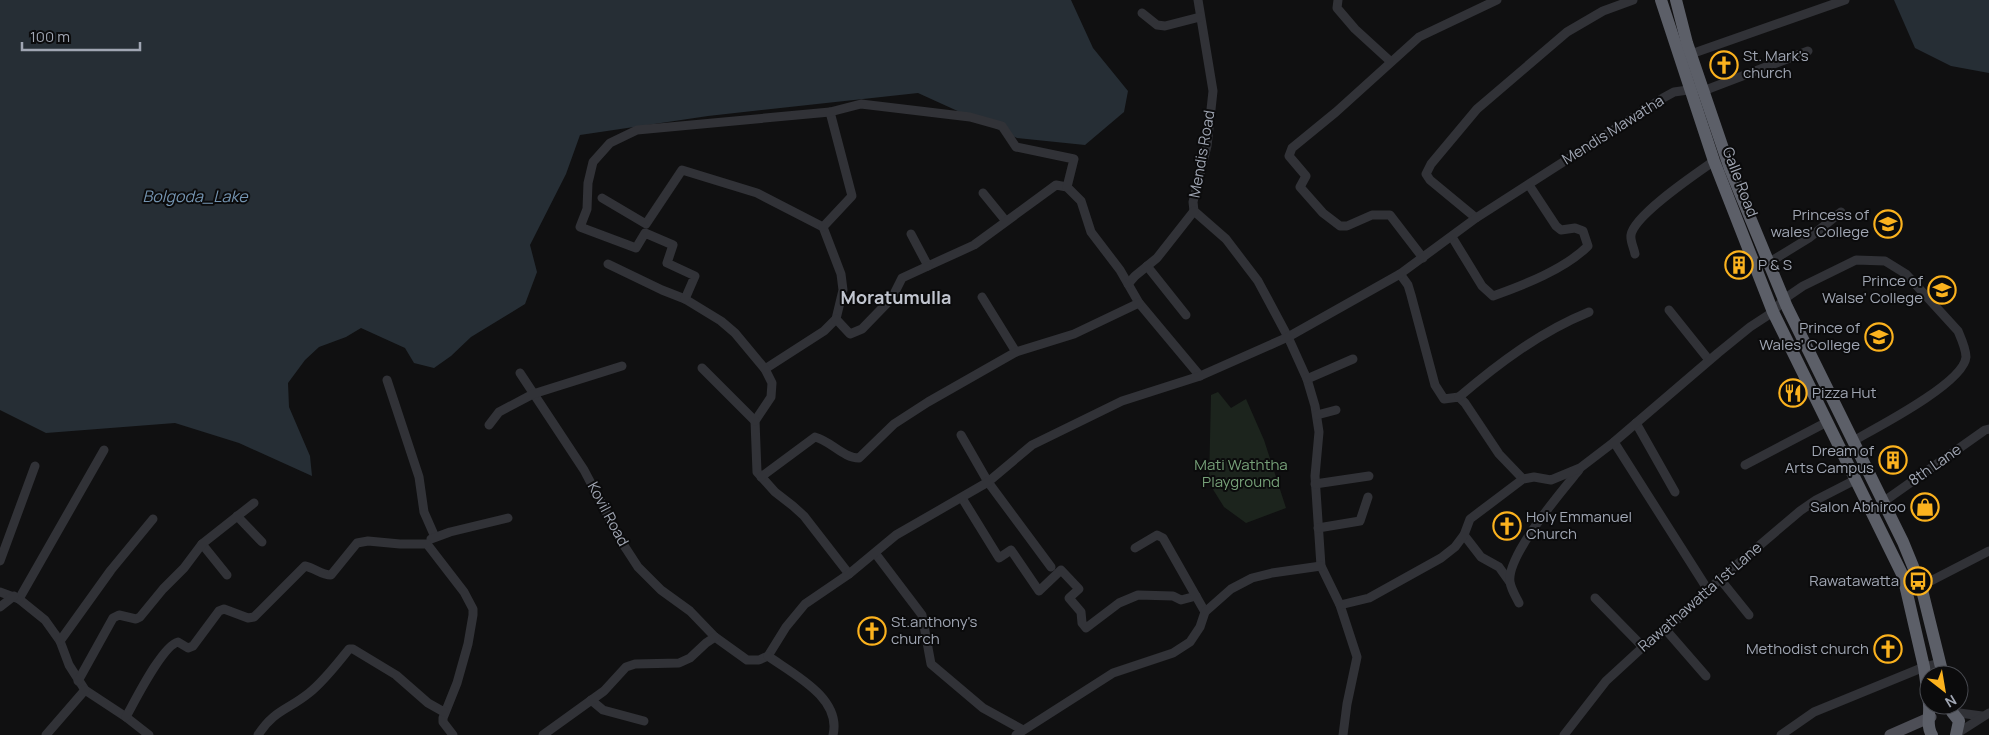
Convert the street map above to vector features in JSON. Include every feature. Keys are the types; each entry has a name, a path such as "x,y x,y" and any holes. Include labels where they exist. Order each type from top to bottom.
{"highway":[{"name":"Galle Road","path":"1661,0 1784,300 1903,542 1921,586 1941,665"},
{"name":"Galle Road","path":"1676,0 1691,54 1714,161 1773,312 1902,576 1923,665"},
{"name":"Galle Road","path":"1929,715 1928,726 1932,735"},
{"path":"1955,715 1959,721 1956,735"}],"main road":[{"path":"1892,735 1921,715"}],"street":[{"name":"Mendis Road","path":"1198,0 1213,91 1207,146 1192,202 1194,211 1226,239 1258,281 1288,337 1307,379 1317,415 1319,432 1315,484 1321,566"},
{"path":"1338,0 1337,8 1355,29 1390,61"},
{"path":"1423,258 1390,215 1372,215 1347,226 1340,226 1323,213 1300,187 1306,176 1290,156 1292,148 1336,112 1390,61 1419,37 1497,0"},
{"path":"1476,218 1430,180 1426,174 1431,164 1477,109 1567,32 1603,11 1633,0"},
{"path":"1691,54 1845,0"},
{"path":"1142,13 1157,25 1165,26 1200,17"},
{"name":"Mendis Mawatha","path":"768,656 786,627 805,604 849,574 896,535 988,482 1032,445 1122,401 1200,376 1288,337 1400,274 1476,218 1674,92 1699,89 1808,51"},
{"path":"685,298 695,276 667,263 672,245 646,233 636,248 580,226 587,209 588,183 593,162 610,143 637,130 830,112 860,104 970,116 1002,126 1016,147 1074,160 1067,187"},
{"path":"823,227 852,196 830,112"},
{"path":"1635,254 1630,237 1633,229 1644,215 1680,184 1714,161"},
{"path":"602,198 646,224 682,170 757,193 823,227 841,274 843,290 836,319 824,331 765,369"},
{"path":"836,319 850,334 862,329 892,298 902,278 974,244 1056,185 1067,187 1081,201 1091,232 1128,284 1139,303 1200,376"},
{"path":"1452,237 1482,286 1494,296 1527,283 1578,256 1588,246 1583,231 1574,228 1562,230 1556,226 1529,185"},
{"path":"983,192 1005,220"},
{"path":"1128,284 1164,250 1194,211"},
{"path":"1768,263 1809,238 1841,212"},
{"path":"911,234 928,266"},
{"path":"1340,605 1369,598 1441,558 1455,547 1464,535 1470,519 1523,479 1534,477 1551,480 1580,468 1614,442 1709,360 1750,327 1773,312 1784,300 1803,286 1856,260 1885,261 1906,274 1958,331 1966,357 1962,366 1950,380 1925,399 1853,441"},
{"path":"608,264 662,290 685,298 728,327 765,369 772,383 771,397 756,421 757,472 775,492 804,516 849,574"},
{"path":"1147,266 1186,316"},
{"path":"1400,274 1412,295 1435,385 1444,399 1459,397 1530,342 1566,322 1589,312"},
{"path":"982,297 1016,352"},
{"path":"761,477 815,437 823,439 852,458 859,458 894,424 921,406 1016,352 1074,334 1139,303"},
{"path":"1669,310 1709,360"},
{"path":"1307,379 1353,359"},
{"path":"489,426 499,412 534,394 622,366"},
{"path":"702,368 756,421"},
{"name":"Kovil Road","path":"520,373 584,470 622,544 638,567 661,590 690,611 715,637 747,660 759,660 768,656"},
{"path":"387,380 419,477 424,512 435,537"},
{"path":"1459,397 1499,454 1523,479"},
{"path":"1317,415 1336,410"},
{"path":"1636,422 1675,492"},
{"path":"1745,465 1827,422"},
{"name":"8th Lane","path":"1883,502 1989,429"},
{"path":"961,435 988,482 1051,567"},
{"path":"1614,442 1708,590"},
{"path":"0,607 17,598 104,450"},
{"path":"0,561 36,466"},
{"path":"1509,581 1515,559 1533,529 1580,468"},
{"path":"1315,484 1369,476"},
{"name":"Rawathawatta 1st Lane","path":"1564,735 1606,680 1643,647 1666,630 1720,579 1800,511 1816,500 1855,480"},
{"path":"1318,528 1360,521 1368,497"},
{"path":"962,498 999,558 1011,550 1039,591 1061,570 1079,590 1069,598 1081,612 1082,623 1086,628 1119,603 1138,595 1173,596 1181,600 1196,596"},
{"path":"78,681 113,618 119,615 136,619 140,617 163,589 184,568 202,544 254,503"},
{"path":"237,516 262,542"},
{"path":"427,544 428,541 435,537 508,518"},
{"path":"60,641 111,570 152,519"},
{"path":"1135,548 1157,535 1163,538 1205,612"},
{"path":"1464,535 1481,557 1499,567 1509,581 1518,603"},
{"path":"126,717 144,684 168,648 173,643 178,642 188,648 193,646 219,611 224,609 248,618 254,617 305,566 312,567 324,575 330,575 357,543 368,541 427,544"},
{"path":"202,544 226,575"},
{"path":"427,544 464,592 473,609 468,644 459,675 444,712 443,722 453,735"},
{"path":"1921,586 1989,551"},
{"path":"875,553 922,614 931,664 983,708 1019,733 1112,673 1173,653 1190,642 1200,627 1205,612 1231,589 1252,578 1321,566 1340,605 1357,657 1347,704 1343,735"},
{"path":"1720,579 1749,615"},
{"path":"0,592 17,598 45,620 60,641 69,666 85,690 149,735"},
{"path":"1595,598 1643,647"},
{"path":"1666,630 1706,676"},
{"path":"544,735 604,691 626,667 635,664 679,663 690,658 715,637"},
{"path":"258,735 273,715 308,694 349,649 353,649 396,675 428,703 444,712"},
{"path":"768,656 824,698 832,711 835,728 833,735"},
{"path":"1781,735 1814,712 1919,670"},
{"path":"46,735 85,690"},
{"path":"592,700 603,710 644,721"},
{"path":"1969,711 1986,714"},
{"path":"1956,735 1986,714"}],"green space":[{"name":"Mati Waththa Playground","path":"1218,392 1231,408 1246,399 1264,440 1286,508 1246,523 1224,507 1209,483 1211,395"}],"water":[{"name":"Bolgoda_Lake","path":"0,0 1071,0 1093,48 1128,91 1124,112 1085,145 1017,138 918,93 708,116 580,135 566,174 530,245 537,272 525,304 471,337 451,356 434,368 414,363 405,348 361,328 346,337 319,347 305,360 288,383 289,407 310,456 312,476 239,443 175,423 46,433 0,410"},
{"path":"1894,0 1989,0 1989,73 1951,66 1915,48"}],"place":[{"name":"St. Mark's church","path":"1724,65"},
{"name":"Princess of wales' College","path":"1888,224"},
{"name":"P & S","path":"1739,265"},
{"name":"Prince of Walse' College","path":"1942,290"},
{"name":"Prince of Wales' College","path":"1879,337"},
{"name":"Pizza Hut","path":"1793,393"},
{"name":"Dream of Arts Campus","path":"1893,460"},
{"name":"Salon Abhiroo","path":"1925,507"},
{"name":"Holy Emmanuel Church","path":"1507,526"},
{"name":"Rawatawatta","path":"1918,581"},
{"name":"St.anthony's church","path":"872,631"},
{"name":"Methodist church","path":"1888,649"}],"district":[{"name":"Moratumulla","path":"896,298"}]}
